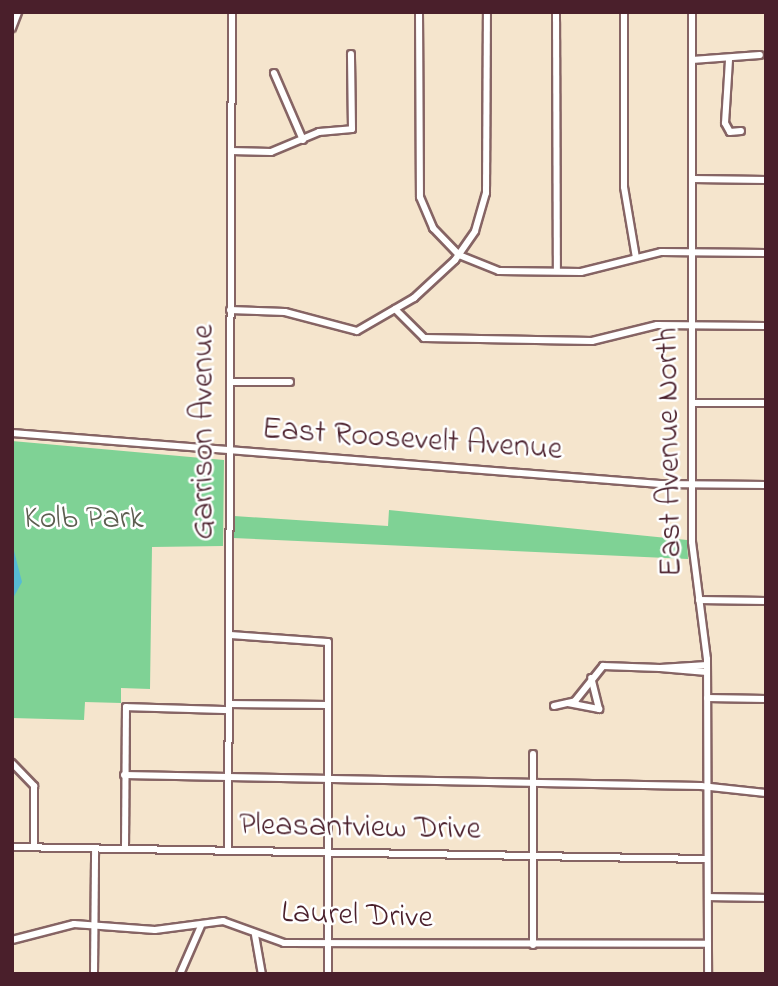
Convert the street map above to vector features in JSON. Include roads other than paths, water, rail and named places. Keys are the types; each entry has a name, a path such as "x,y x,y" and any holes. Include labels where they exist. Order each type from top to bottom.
{"street":[{"path":"12,28 18,12"},
{"name":"Garrison Avenue","path":"228,851 232,12"},
{"path":"419,12 420,197 433,228 459,255 499,271 557,271 692,252 766,253"},
{"path":"230,310 285,312 356,331 395,309 459,255 486,193 487,12"},
{"path":"556,12 557,271"},
{"path":"624,12 624,187 636,258"},
{"name":"East Avenue North","path":"692,12 692,485 699,600 707,668 708,974"},
{"path":"231,151 271,152 303,140 352,130 351,54"},
{"path":"692,60 729,60 760,55"},
{"path":"729,60 725,124 730,132 741,131"},
{"path":"274,73 303,140"},
{"path":"693,179 766,180"},
{"path":"395,309 424,338 592,341 657,326 766,326"},
{"path":"231,382 290,382"},
{"path":"693,403 766,403"},
{"name":"East Roosevelt Avenue","path":"12,433 230,452 692,485 766,485"},
{"path":"699,600 766,601"},
{"path":"230,635 322,638 329,646 328,974"},
{"path":"568,703 591,678 615,663 660,668 707,668"},
{"path":"554,706 568,703 598,709 591,678"},
{"path":"707,698 766,699"},
{"path":"125,849 126,707 328,705"},
{"path":"533,754 533,945"},
{"path":"12,763 34,786 34,847"},
{"path":"124,775 533,783 708,788 766,793"},
{"name":"Pleasantview Drive","path":"12,847 707,859"},
{"path":"94,974 95,848"},
{"path":"708,897 766,898"},
{"name":"Laurel Drive","path":"12,940 95,925 201,926 223,921 255,934 328,944 708,944"},
{"path":"180,974 201,926"},
{"path":"255,934 262,974"}],"water":[{"path":"12,543 22,582 12,600"}],"park label":[{"name":"Kolb Park","path":"84,520"}]}
